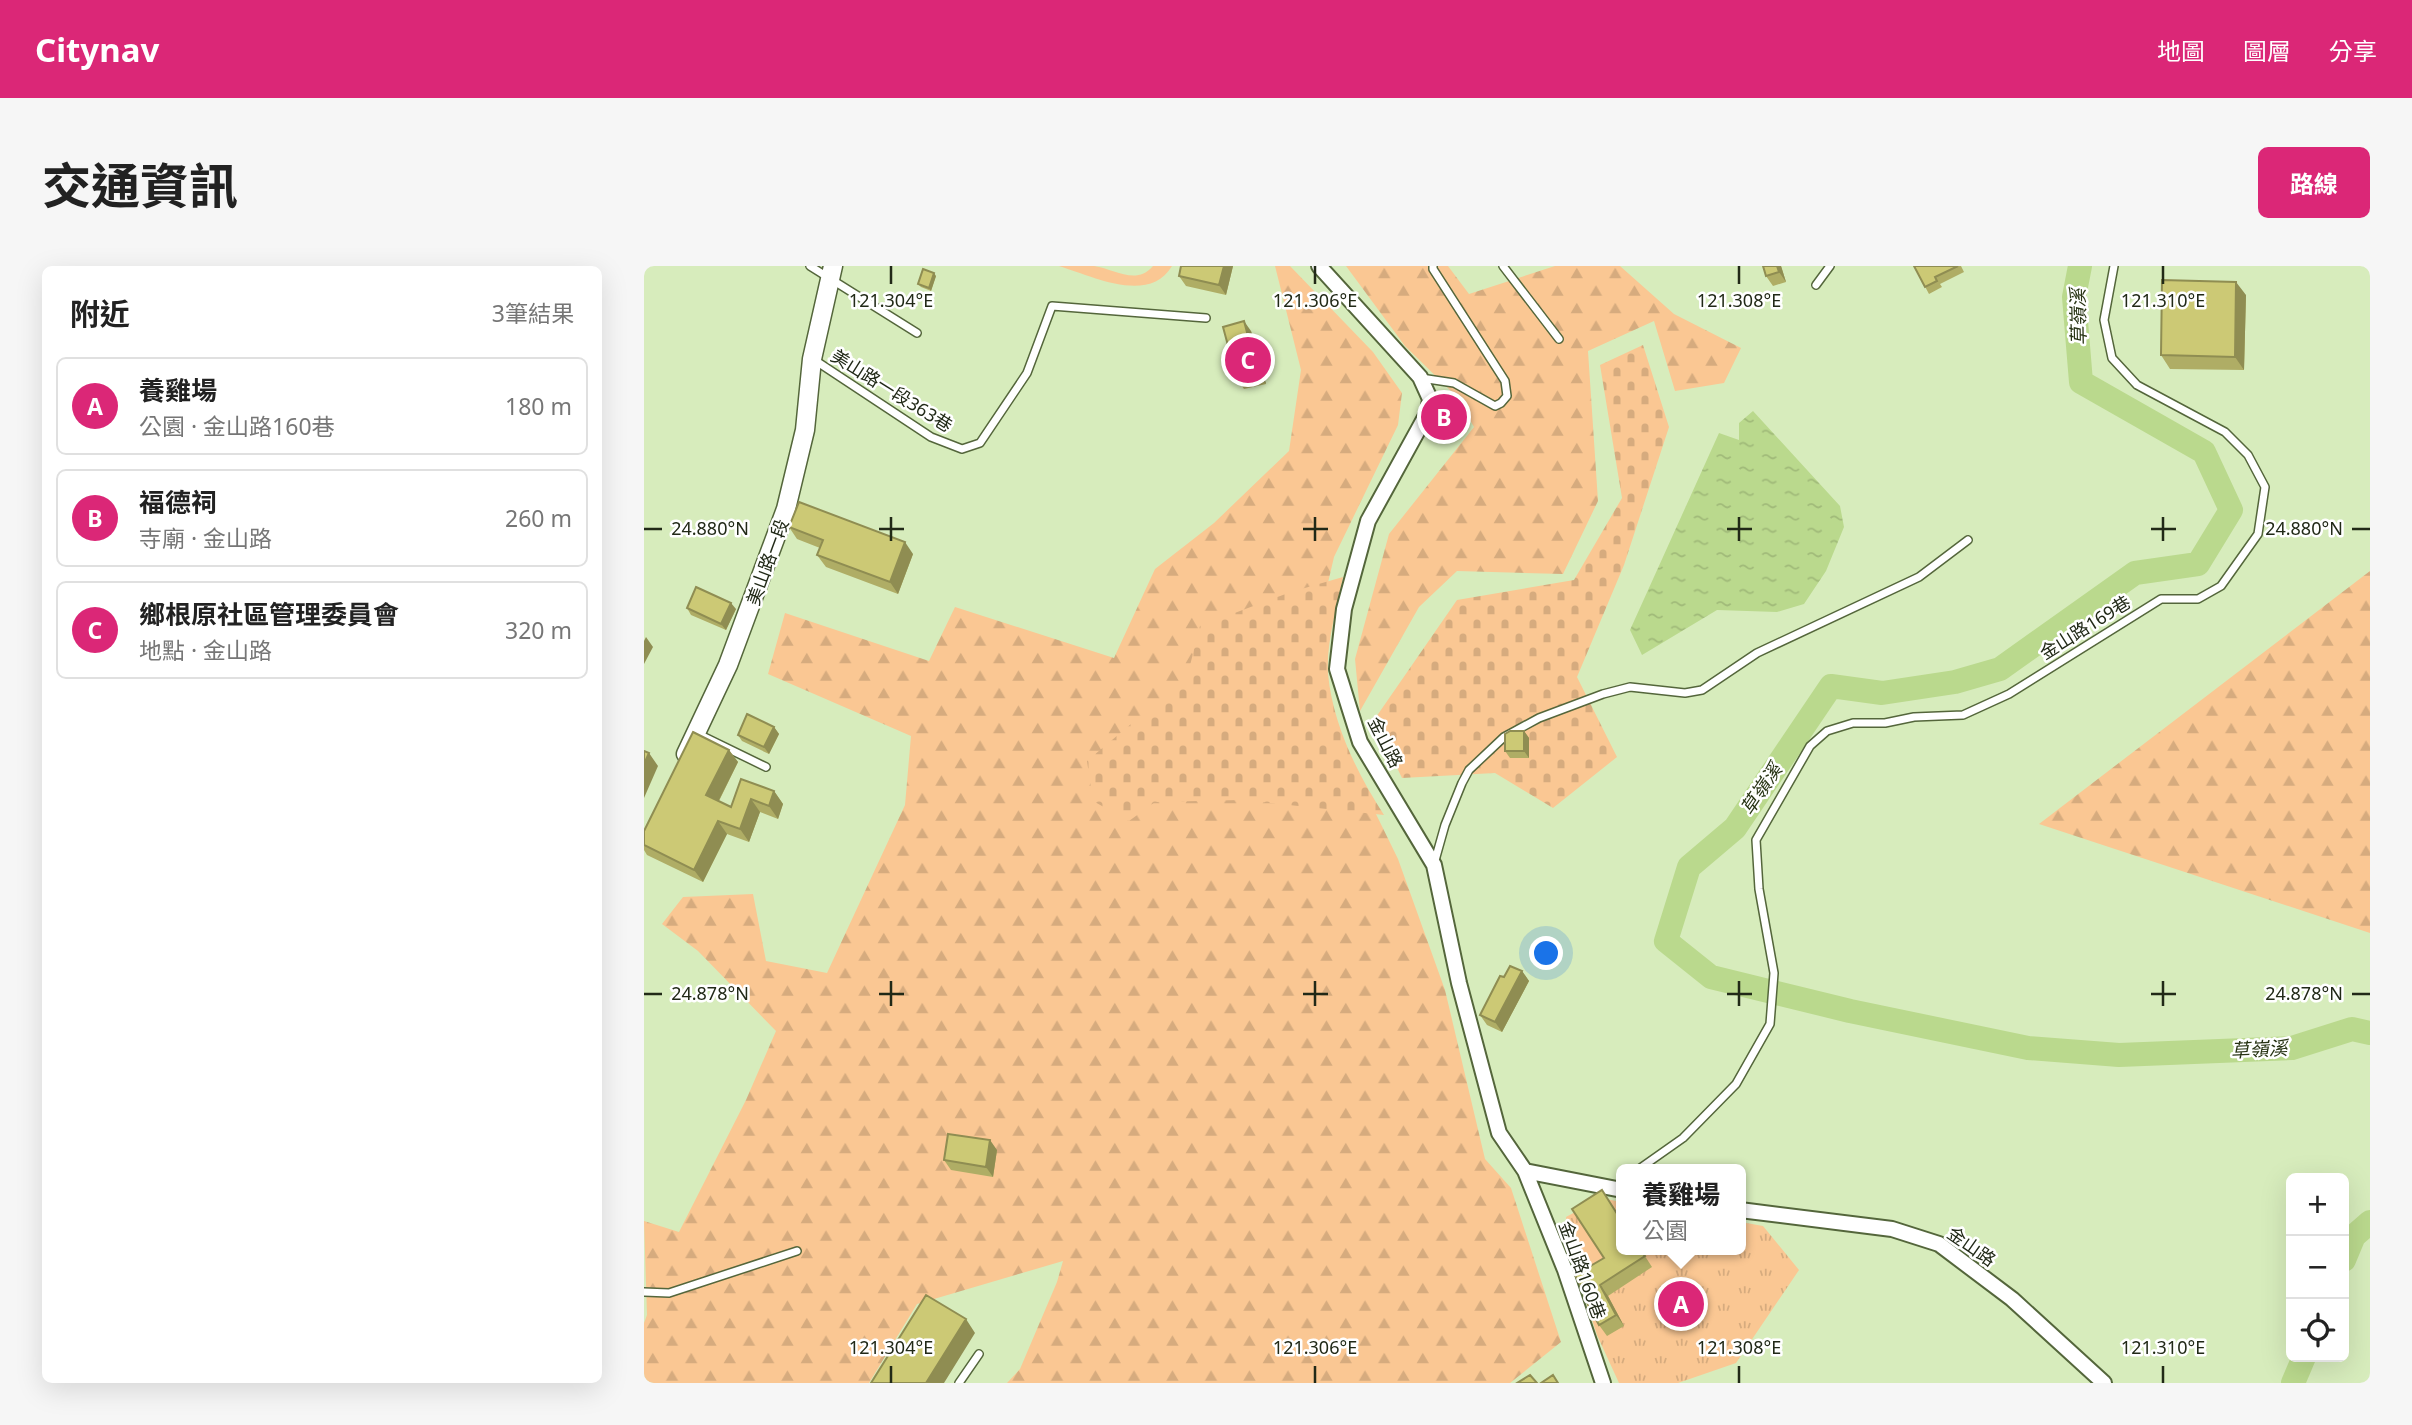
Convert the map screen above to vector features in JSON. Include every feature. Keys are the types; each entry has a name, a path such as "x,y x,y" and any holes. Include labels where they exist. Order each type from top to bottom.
{"street":[{"name":"金山路","path":"1319,266 1420,377 1430,400 1428,412 1368,521 1343,609 1336,668 1360,742 1434,865 1459,983 1499,1133 1525,1171"},
{"name":"美山路一段","path":"677,771 728,665 786,509 805,430 812,359 831,273"},
{"path":"1525,1171 1616,1186"},
{"name":"金山路160巷","path":"1525,1171 1565,1270 1603,1383"},
{"name":"金山路","path":"1746,1211 1892,1229 1939,1244 2012,1299 2104,1383"}],"lane":[{"path":"810,266 831,273 917,332"},
{"path":"1420,377 1454,383 1495,406 1502,403 1507,396 1506,381 1433,266"},
{"path":"1503,266 1559,339"},
{"path":"1816,285 1830,266"},
{"name":"金山路169巷","path":"1646,1164 1683,1138 1736,1084 1770,1024 1774,973 1759,889 1756,840 1810,746 1827,731 1853,723 1885,723 1914,717 1963,715 2009,694 2161,599 2198,599 2221,586 2258,534 2265,487 2248,455 2225,432 2137,385 2112,358 2104,320 2114,266"},
{"name":"美山路一段363巷","path":"812,359 931,437 962,449 980,443 1027,373 1052,306 1206,318"},
{"path":"1434,865 1445,825 1469,770 1504,737 1539,718 1612,691 1630,687 1685,693 1702,690 1757,653 1920,577 1968,540"},
{"path":"696,733 766,767"},
{"path":"644,1292 669,1293 797,1251"},
{"path":"959,1383 979,1354"}],"green space":[{"path":"1059,266 1094,266 1132,276 1140,275 1153,266 1172,266 1162,278 1135,286 1103,281"},
{"path":"1275,266 1290,266 1373,352 1402,393 1398,425 1334,557 1307,673 1398,859 1445,990 1485,1159 1511,1188 1561,1342 1510,1383 1007,1383 1020,1369 1057,1282 1063,1261 917,1304 869,1383 644,1383 644,1323 647,1315 644,1221 679,1232 746,1100 776,1031 698,951 662,924 683,897 753,894 766,961 827,973 905,805 911,736 768,674 785,613 929,661 955,607 1114,658 1155,569 1214,523 1289,451 1301,370"},
{"path":"1346,266 1448,266 1469,294 1555,266 1620,266 1674,314 1741,348 1724,383 1675,391 1654,321 1588,351 1598,501 1563,574 1457,571 1419,607 1360,711 1355,659 1389,534 1474,427 1456,396 1405,346"},
{"path":"1643,345 1669,427 1624,565 1577,677 1617,757 1553,808 1495,773 1402,778 1374,720 1457,600 1574,580 1622,498 1600,365"},
{"path":"2370,571 2370,933 2039,824"},
{"path":"1343,577 1329,650 1328,674 1331,693 1348,748 1384,815 1241,800 1155,802 1129,821 1093,801 1087,761 1137,719 1185,685 1200,626 1291,592"},
{"path":"1601,1198 1616,1201 1616,1255 1746,1255 1746,1223 1763,1226 1799,1270 1736,1363 1678,1383 1619,1383 1597,1335 1577,1274 1566,1217"}],"water":[{"path":"1753,411 1840,506 1844,527 1826,571 1804,604 1777,612 1717,610 1642,655 1630,630 1719,433 1739,440 1739,423"}],"building":[{"path":"1181,266 1224,266 1219,285 1179,276"},
{"path":"1763,266 1777,266 1779,272 1766,276"},
{"path":"1914,266 1958,266 1935,277 1937,281 1925,287"},
{"path":"923,269 934,273 929,288 918,284"},
{"path":"2162,280 2236,282 2235,357 2161,355"},
{"path":"1244,321 1258,374 1237,379 1223,327"},
{"path":"1436,396 1453,411 1442,424 1430,413"},
{"path":"799,502 905,542 890,582 817,555 823,540 789,527"},
{"path":"696,587 731,603 721,624 687,608"},
{"path":"747,714 774,727 764,747 738,735"},
{"path":"1510,731 1524,731 1524,751 1505,751 1505,734"},
{"path":"693,732 729,750 706,795 731,807 741,779 774,791 769,806 751,799 740,829 718,821 694,870 644,845 644,831"},
{"path":"644,751 649,753 644,764"},
{"path":"1510,966 1522,971 1495,1022 1480,1015 1500,976 1504,977"},
{"path":"948,1134 990,1140 986,1167 944,1160"},
{"path":"1602,1190 1616,1212 1616,1255 1645,1256 1600,1285 1616,1315 1599,1325 1575,1275 1604,1258 1572,1209"},
{"path":"926,1295 966,1319 926,1383 871,1383"},
{"path":"1530,1375 1537,1383 1517,1383"},
{"path":"1553,1375 1558,1383 1541,1383"}],"waterway":[{"name":"草嶺溪","path":"2080,266 2074,297 2081,382 2204,452 2231,510 2198,564 2135,573 2000,669 1955,682 1882,693 1831,686 1735,828 1689,867 1666,941 1711,977 1850,1011 2028,1048 2119,1055 2292,1048 2352,1029 2370,1033"},
{"name":"草嶺溪","path":"2349,1248 2354,1236 2370,1222"},
{"name":"草嶺溪","path":"2293,1383 2302,1362"}],"place":[{"name":"鄉根原社區管理委員會","path":"1248,360"},
{"name":"福德祠","path":"1444,417"},
{"name":"養雞場","path":"1681,1304"}]}
